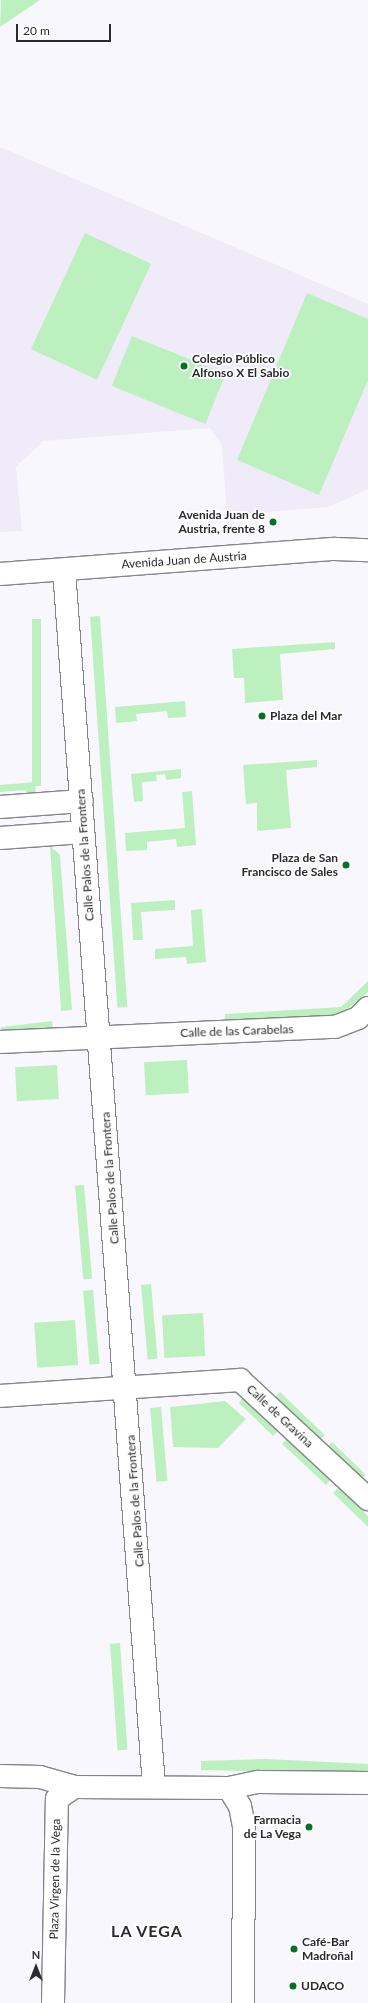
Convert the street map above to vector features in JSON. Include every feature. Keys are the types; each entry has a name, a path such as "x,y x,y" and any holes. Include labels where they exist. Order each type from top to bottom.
{"street":[{"name":"Avenida Juan de Austria","path":"0,574 367,547"},
{"name":"Calle Palos de la Frontera","path":"64,570 126,1386 154,1787"},
{"path":"0,807 82,801"},
{"path":"0,838 83,832"},
{"name":"Calle de las Carabelas","path":"0,1042 335,1027 365,1017"},
{"name":"Calle de Gravina","path":"0,1396 126,1386 240,1380 368,1499"},
{"path":"0,1776 40,1777 74,1787 229,1788 258,1782 368,1783"},
{"name":"Plaza Virgen de la Vega","path":"53,2003 57,1799 74,1787"},
{"path":"229,1788 240,1806 244,1827 242,2003"}],"shaded area":[{"name":"Colegio Público Alfonso X El Sabio","path":"0,147 368,304 368,489 329,507 227,515 222,446 210,428 43,441 16,467 22,531 0,532"}],"green space":[{"path":"1,0 40,0 0,27"},
{"path":"85,233 151,264 97,380 31,349"},
{"path":"307,293 368,319 368,380 319,495 237,460"},
{"path":"132,336 226,374 205,424 112,386"},
{"path":"100,616 127,1007 117,1008 90,617"},
{"path":"32,619 41,619 41,786 32,786"},
{"path":"335,642 335,649 280,654 283,700 245,703 244,678 234,678 232,649"},
{"path":"185,701 186,717 168,718 167,711 136,714 137,721 116,723 115,707"},
{"path":"317,760 317,767 286,770 291,828 257,831 257,803 246,804 243,765"},
{"path":"181,769 181,778 166,780 165,774 156,775 157,781 142,782 143,801 134,802 131,774"},
{"path":"35,782 36,797 26,797 26,790 0,792 0,785"},
{"path":"192,791 196,845 177,847 176,839 147,842 147,850 126,851 125,833 185,828 182,792"},
{"path":"50,846 60,855 72,1010 61,1011"},
{"path":"175,900 175,910 141,912 143,940 133,940 131,903"},
{"path":"202,909 206,962 187,964 186,957 155,959 155,949 193,946 191,910"},
{"path":"368,981 368,992 338,1017 225,1023 225,1014 341,1007"},
{"path":"52,1021 53,1029 1,1035 0,1027"},
{"path":"187,1060 189,1093 146,1095 144,1062"},
{"path":"57,1065 59,1099 17,1101 15,1067"},
{"path":"84,1185 92,1279 83,1279 75,1186"},
{"path":"151,1284 158,1359 148,1360 141,1285"},
{"path":"93,1290 99,1364 89,1365 83,1291"},
{"path":"203,1313 205,1356 164,1358 162,1315"},
{"path":"75,1320 78,1365 37,1368 34,1323"},
{"path":"280,1392 325,1435 319,1441 274,1398"},
{"path":"243,1397 279,1430 273,1436 239,1403"},
{"path":"225,1401 246,1419 218,1448 173,1447 170,1407"},
{"path":"161,1407 167,1481 156,1482 150,1408"},
{"path":"287,1439 331,1480 326,1485 282,1444"},
{"path":"332,1442 366,1475 360,1480 326,1448"},
{"path":"339,1487 368,1516 368,1527 333,1493"},
{"path":"120,1643 127,1750 117,1750 110,1644"},
{"path":"266,1759 368,1764 368,1774 201,1770 201,1761"}],"place":[{"name":"Colegio Público Alfonso X El Sabio","path":"184,366"},
{"name":"Avenida Juan de Austria, frente 8","path":"273,522"},
{"name":"Plaza del Mar","path":"262,716"},
{"name":"Plaza de San Francisco de Sales","path":"346,865"},
{"name":"Farmacia de La Vega","path":"309,1827"},
{"name":"Café-Bar Madroñal","path":"294,1949"},
{"name":"UDACO","path":"293,1986"}],"district":[{"name":"LA VEGA","path":"147,1931"}]}
